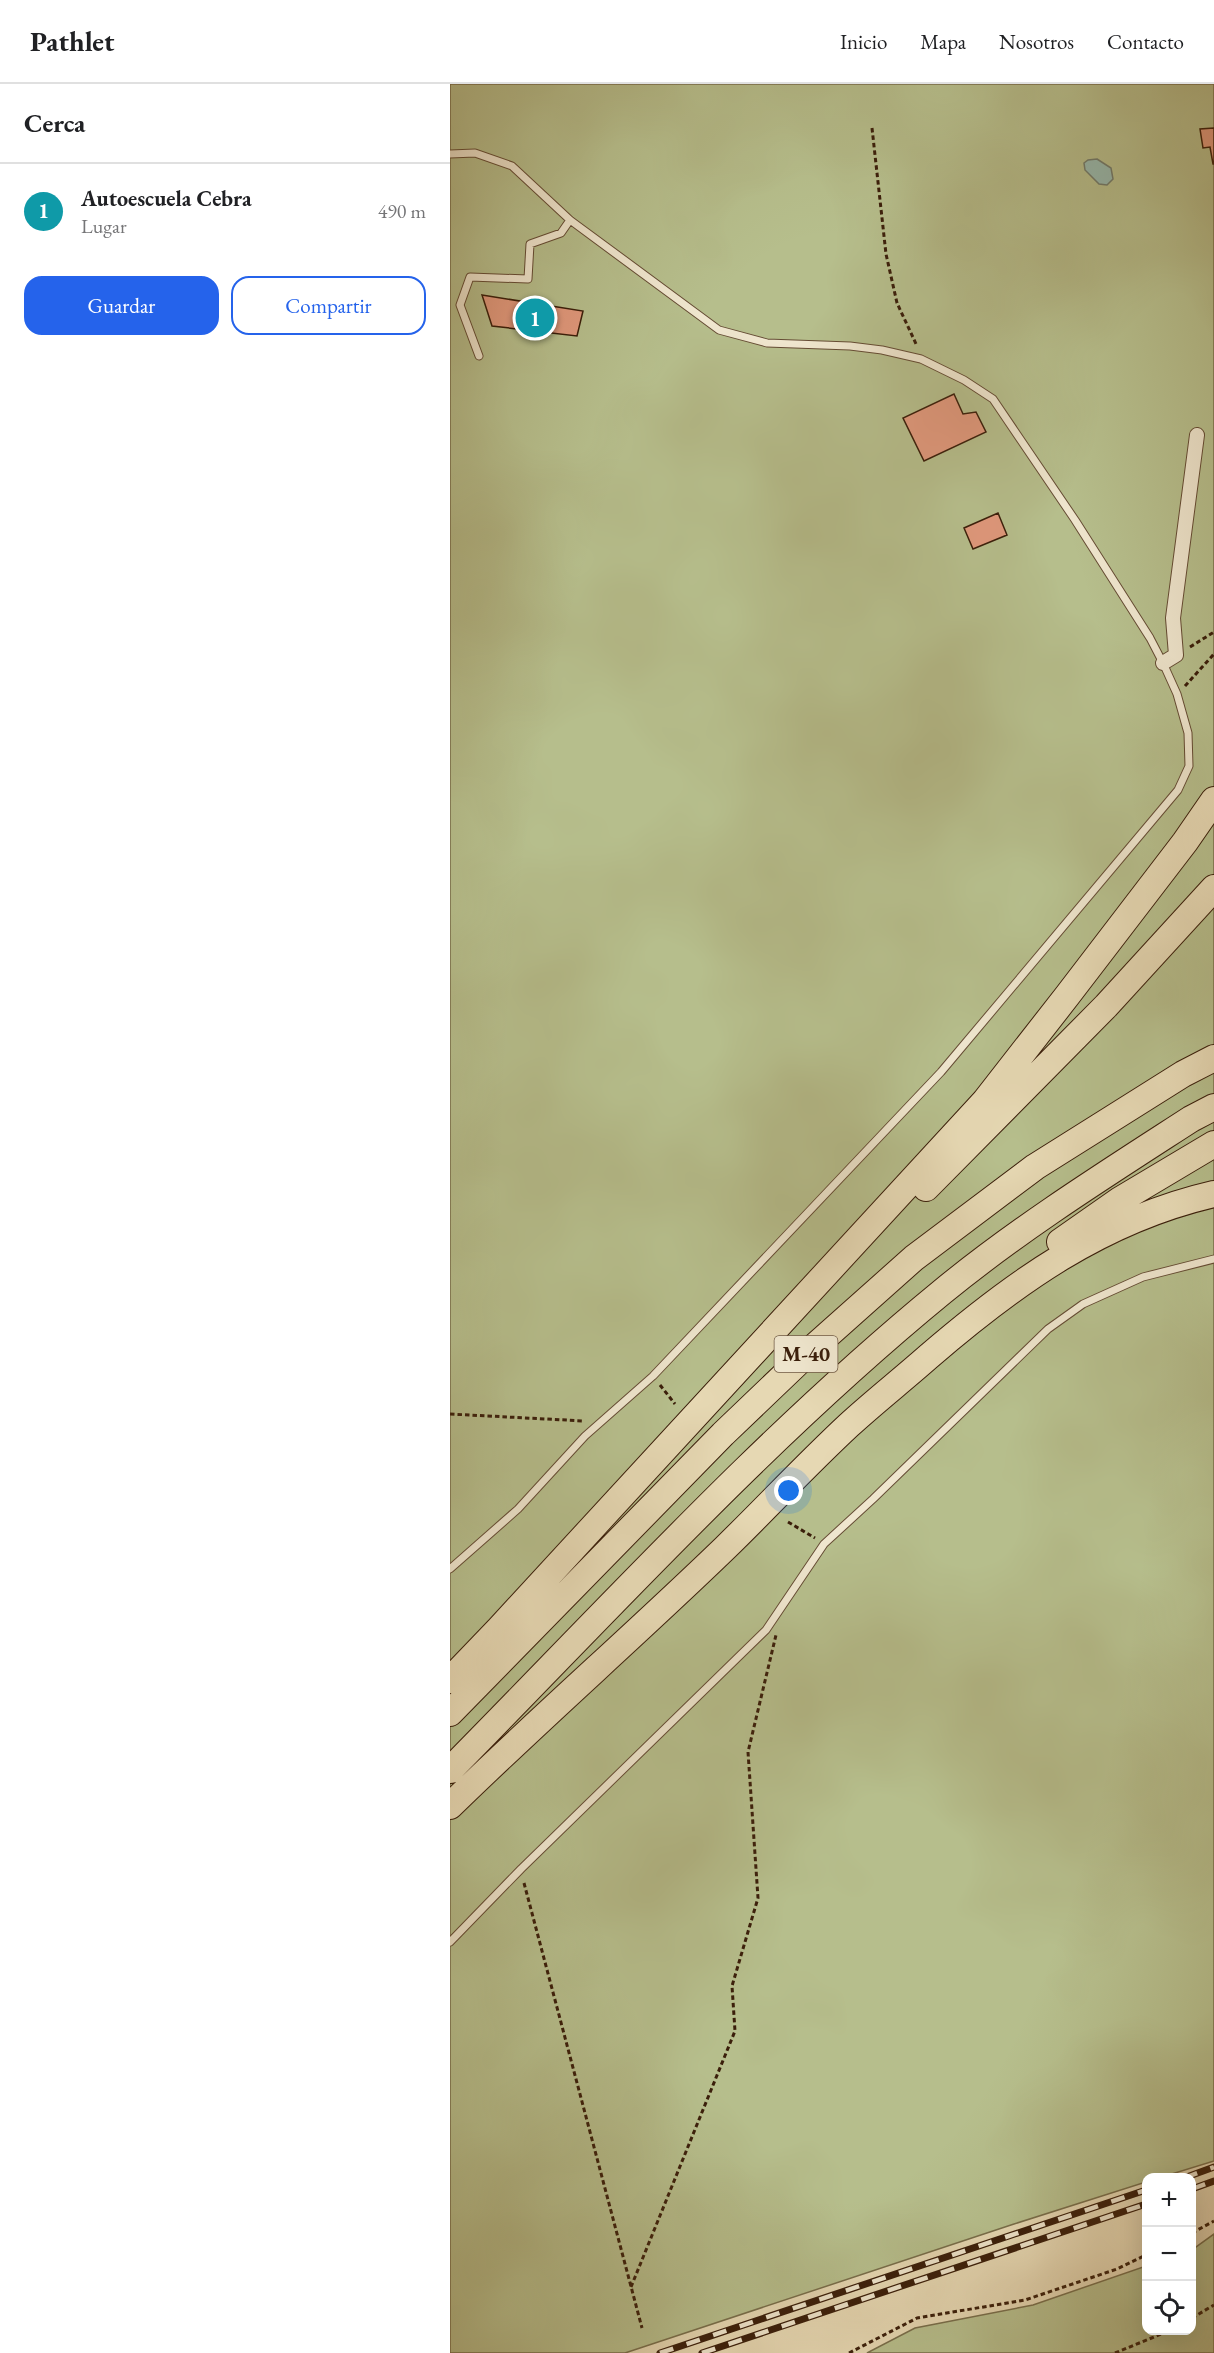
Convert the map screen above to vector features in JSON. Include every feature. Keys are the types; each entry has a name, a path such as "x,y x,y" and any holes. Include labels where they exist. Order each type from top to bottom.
{"highway":[{"path":"487,1642 985,1101 1185,842 1214,800"},
{"path":"450,1680 881,1232 1106,1006 1214,888"},
{"name":"M-40","path":"450,1713 723,1434 813,1348 914,1258 1035,1167 1183,1074 1214,1058"},
{"name":"M-40","path":"450,1770 783,1433 942,1292 1050,1211 1191,1119 1214,1107"},
{"path":"646,1620 843,1420 957,1318 1120,1200 1214,1144"},
{"path":"450,1806 520,1737 725,1548 849,1425 984,1309 1060,1257 1125,1224 1192,1199 1214,1194"}],"street":[{"path":"1163,663 1176,656 1173,618 1197,435"}],"lane":[{"path":"450,154 474,153 512,166 570,219 719,330 767,343 850,346 882,350 921,359 964,380 993,399 1082,530 1150,638 1177,694 1188,732 1189,766 1178,790 941,1072 653,1376 585,1437 518,1509 450,1569"},
{"path":"480,356 460,305 470,277 528,279 530,244 561,233 570,219"},
{"path":"450,1942 521,1869 766,1630 824,1544 1048,1329 1083,1304 1143,1277 1214,1259"}],"path":[{"path":"872,128 886,254 897,303 915,344 934,365"},
{"path":"1176,656 1214,632"},
{"path":"1177,694 1214,654"},
{"path":"653,1376 675,1404"},
{"path":"450,1414 601,1422"},
{"path":"788,1522 824,1544"},
{"path":"631,2287 735,2031 732,1986 758,1898 748,1752 777,1635"},
{"path":"521,1869 642,2328"},
{"path":"1196,2230 1214,2221"},
{"path":"849,2353 864,2348 917,2318 1025,2300 1117,2268 1142,2257"},
{"path":"1196,2315 1214,2305"},
{"path":"1114,2353 1161,2335"},
{"path":"860,2353 864,2348"}],"green space":[{"path":"450,84 1214,84 1214,2161 1175,2173 1142,2173 1142,2183 625,2353 450,2353"},
{"path":"1214,2234 1214,2353 867,2353 915,2328 1033,2305 1142,2267 1142,2335 1196,2335 1196,2247"}],"water":[{"path":"1097,159 1111,168 1113,179 1107,185 1099,184 1085,170 1084,163"}],"building":[{"path":"1214,128 1213,164 1210,147 1203,148 1200,129"},
{"path":"482,295 583,311 577,336 492,326"},
{"path":"954,394 963,414 976,412 986,432 924,461 903,418"},
{"path":"998,513 1007,535 973,549 964,528"}],"railway":[{"path":"1196,2174 1214,2167"},
{"path":"1196,2188 1214,2181"},
{"path":"660,2353 1142,2191"},
{"path":"702,2353 1142,2205"}],"place":[{"name":"Autoescuela Cebra","path":"535,318"}]}
